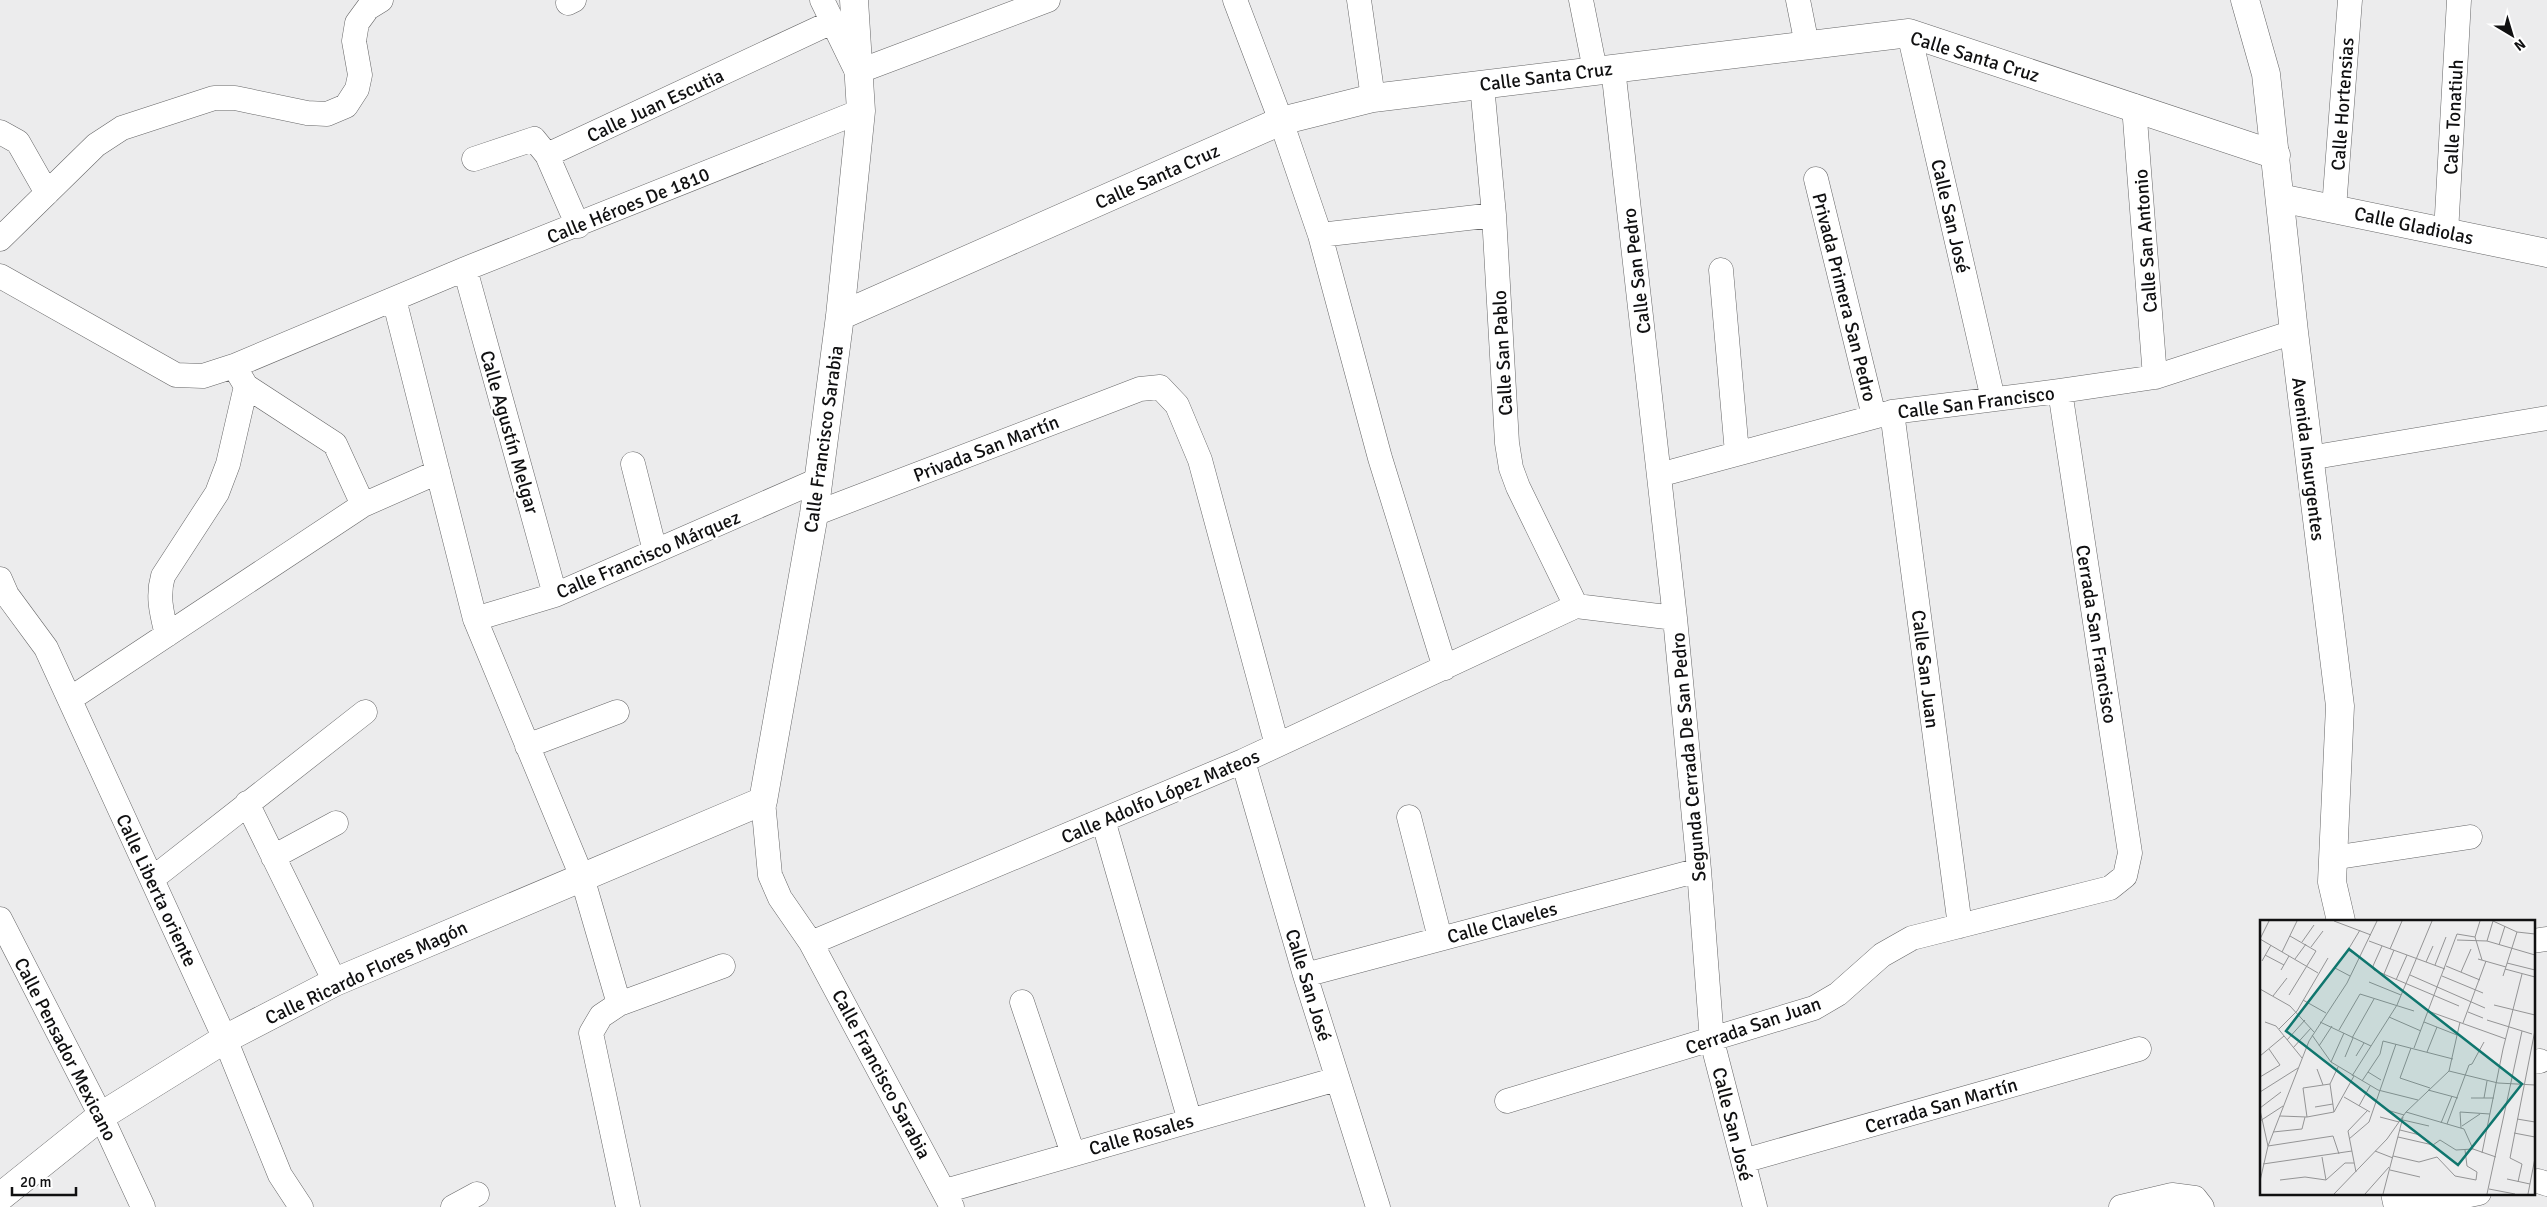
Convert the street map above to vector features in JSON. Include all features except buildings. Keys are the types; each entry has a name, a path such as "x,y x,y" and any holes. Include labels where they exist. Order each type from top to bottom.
{"street":[{"path":"0,239 96,145 122,128 214,98 235,98 307,113 327,114 346,106 358,89 360,75 354,41 357,23 368,8 380,0"},
{"path":"822,0 857,72 1048,0"},
{"name":"Calle Francisco Sarabia","path":"854,0 857,72 861,111 840,316 814,514 763,801 770,875 780,898 811,942 949,1199"},
{"path":"1235,0 1281,121 1320,235 1380,458 1444,668"},
{"path":"1358,0 1373,98"},
{"name":"Calle San Pedro","path":"1581,0 1604,69 1659,475"},
{"path":"1798,0 1807,45"},
{"name":"Avenida Insurgentes","path":"2245,0 2266,74 2294,332 2340,706 2332,882 2341,920"},
{"name":"Calle Hortensias","path":"2334,208 2350,0"},
{"name":"Calle Tonatiuh","path":"2446,233 2459,0"},
{"name":"Calle Juan Escutia","path":"547,155 832,22"},
{"name":"Calle Santa Cruz","path":"840,316 1281,121 1373,98 1909,33 2134,106 2276,155"},
{"name":"Calle San José","path":"1909,33 1993,399"},
{"name":"Calle San Pablo","path":"1482,84 1494,215 1507,443 1511,468 1518,487 1576,606"},
{"name":"Calle San Antonio","path":"2134,106 2155,377"},
{"name":"Calle Héroes De 1810","path":"0,276 176,375 203,376 234,366 465,269 578,226 861,111"},
{"path":"0,132 18,142 47,193"},
{"path":"474,159 528,139 534,139 547,155 578,226"},
{"name":"Privada Primera San Pedro","path":"1816,179 1884,414"},
{"name":"Calle Gladiolas","path":"2280,198 2547,252"},
{"path":"1320,235 1494,215"},
{"name":"Calle Agustín Melgar","path":"465,269 555,595"},
{"path":"1721,270 1737,453"},
{"path":"394,299 475,619 582,877 618,1004"},
{"name":"Calle San Francisco","path":"1659,475 1884,414 2155,377 2294,332"},
{"path":"234,366 246,386 335,444 363,505"},
{"path":"167,635 159,590 163,576 217,493 228,464 246,386"},
{"name":"Privada San Martín","path":"814,514 1140,389 1160,387 1177,405 1200,460 1277,746"},
{"name":"Cerrada San Francisco","path":"2060,391 2130,853 2125,876"},
{"name":"Calle San Juan","path":"1884,414 1960,926"},
{"path":"2309,458 2547,418"},
{"path":"633,464 655,551"},
{"path":"70,699 363,505 438,472"},
{"name":"Segunda Cerrada De San Pedro","path":"1659,475 1700,870 1712,1040"},
{"name":"Calle Francisco Márquez","path":"475,619 555,595 818,480"},
{"name":"Calle Liberta oriente","path":"0,579 7,595 46,648 224,1039 280,1175 301,1207"},
{"path":"1576,606 1675,618"},
{"name":"Calle Adolfo López Mateos","path":"811,942 1243,761 1576,606"},
{"path":"152,879 365,712"},
{"path":"527,746 617,712"},
{"name":"Calle San José","path":"1243,761 1337,1079 1372,1206"},
{"name":"Calle Ricardo Flores Magón","path":"0,1197 101,1116 224,1039 335,982 763,801"},
{"path":"247,803 335,982"},
{"path":"1409,817 1440,938"},
{"path":"1103,820 1190,1121"},
{"path":"273,857 336,823"},
{"path":"2332,858 2470,838"},
{"name":"Calle Claveles","path":"1305,975 1700,870"},
{"name":"Cerrada San Juan","path":"1507,1101 1814,1008 1838,994 1882,955 1912,938 2110,888 2125,876"},
{"name":"Calle Pensador Mexicano","path":"0,919 101,1116 144,1207"},
{"path":"628,1207 591,1033 601,1016 618,1004 724,966"},
{"path":"1022,1002 1073,1154"},
{"name":"Calle San José","path":"1712,1040 1755,1207"},
{"name":"Cerrada San Martín","path":"1743,1161 2139,1050"},
{"name":"Calle Rosales","path":"949,1199 1073,1154 1337,1079"},
{"path":"2534,1182 2547,1184"},
{"path":"453,1207 476,1194"},
{"path":"2396,1194 2398,1207"},
{"path":"2414,1207 2474,1194"},
{"path":"2121,1207 2172,1195 2199,1203"}]}
